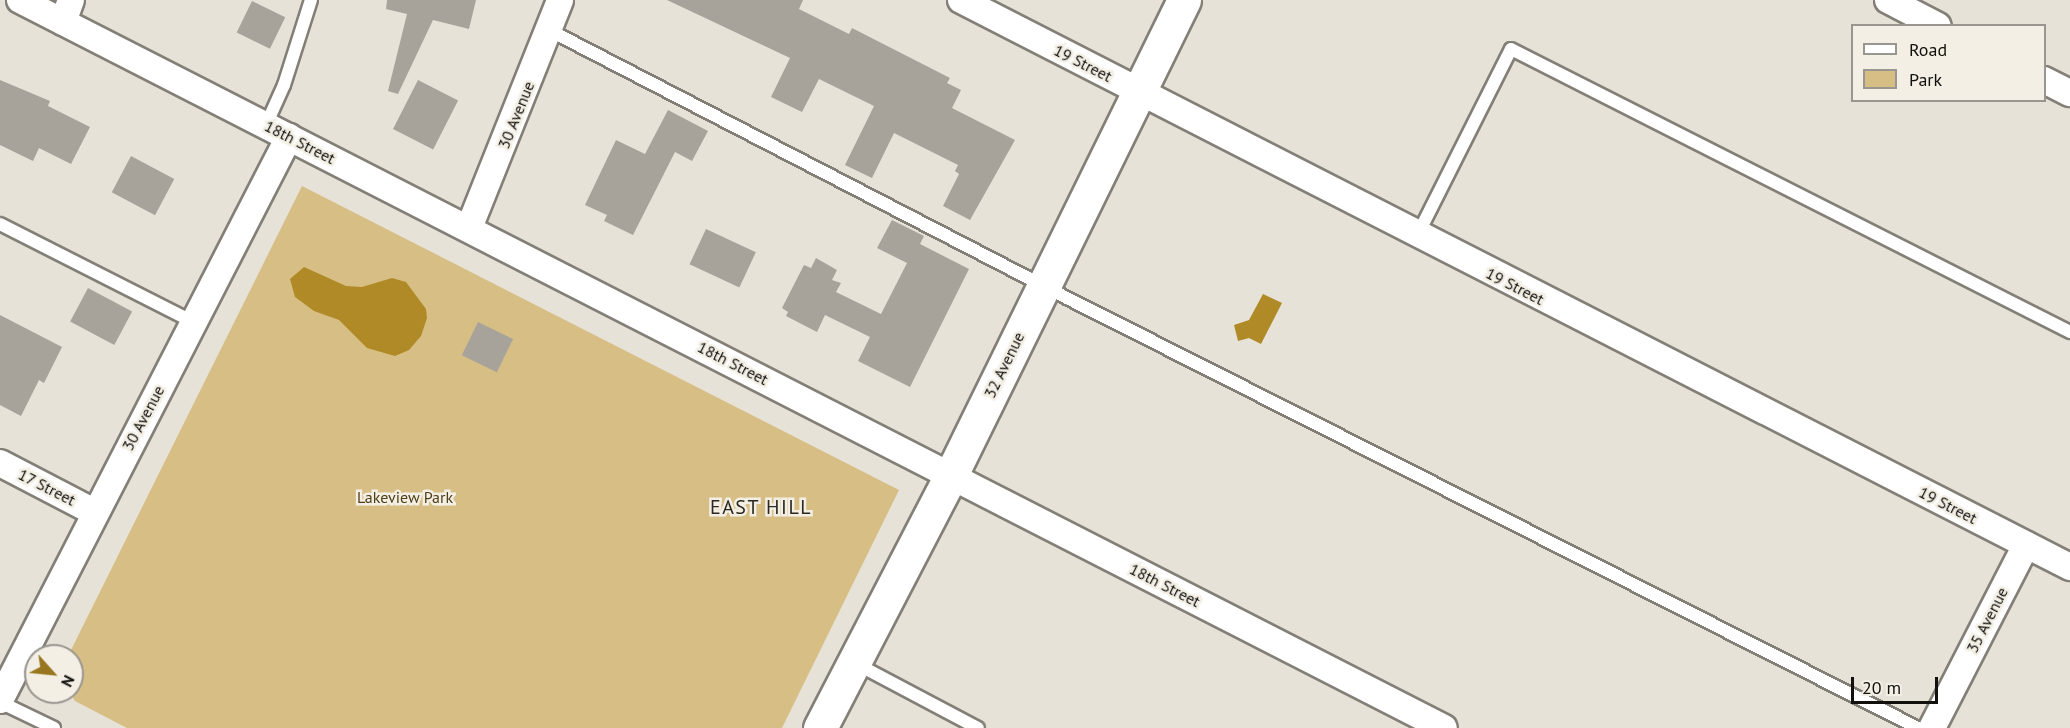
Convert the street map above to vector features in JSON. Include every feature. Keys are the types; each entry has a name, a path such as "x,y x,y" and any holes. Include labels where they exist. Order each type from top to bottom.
{"street":[{"name":"18th Street","path":"20,0 67,11 289,137 1444,728"},
{"name":"30 Avenue","path":"469,228 560,0"},
{"name":"19 Street","path":"962,0 1417,236 2070,567"},
{"name":"32 Avenue","path":"820,728 951,475 1184,0"},
{"path":"1888,0 1934,24"},
{"path":"2046,81 2070,93"},
{"name":"30 Avenue","path":"0,701 94,512 289,137"},
{"name":"17 Street","path":"0,463 94,512"},
{"name":"35 Avenue","path":"1932,728 2026,545"}],"lane":[{"path":"266,125 284,85 311,0"},
{"path":"549,30 1043,285 1918,728"},
{"path":"1417,236 1511,49 2070,332"},
{"path":"0,224 193,322"},
{"path":"854,663 978,728"},
{"path":"0,701 54,728"}],"green space":[{"name":"Lakeview Park","path":"302,186 899,490 782,728 127,728 81,704 84,704 84,644 74,644"}],"shaded area":[{"path":"304,267 346,286 362,287 392,278 406,282 426,309 427,318 421,336 409,350 395,356 367,348 339,320 314,311 295,297 290,279"},
{"path":"1263,294 1282,303 1261,344 1249,338 1238,341 1234,325 1249,320"}],"building":[{"path":"387,0 476,0 469,29 433,20 398,94 388,91 407,14 386,9"},
{"path":"667,0 803,0 799,9 849,34 852,28 950,78 947,83 961,90 952,108 1015,140 970,220 943,206 959,174 955,171 958,165 894,133 872,178 845,165 874,106 819,79 802,112 771,97 790,58"},
{"path":"252,1 285,17 270,49 237,32"},
{"path":"0,80 50,101 48,106 90,127 71,164 39,148 33,161 0,145"},
{"path":"418,80 458,100 433,149 393,129"},
{"path":"668,110 708,131 692,161 675,152 633,235 604,221 607,215 585,205 616,140 645,154"},
{"path":"131,156 174,179 155,215 112,192"},
{"path":"892,220 924,236 920,244 969,269 910,387 858,361 870,337 825,315 817,332 786,316 788,312 782,308 804,265 811,268 816,258 837,270 832,280 841,283 836,292 881,314 907,263 877,248"},
{"path":"706,229 756,252 739,288 690,264"},
{"path":"88,288 132,311 114,345 70,322"},
{"path":"0,315 62,347 44,383 39,380 21,416 0,405"},
{"path":"478,322 513,339 497,372 462,355"}],"district":[{"name":"EAST HILL","path":"761,507"}]}
